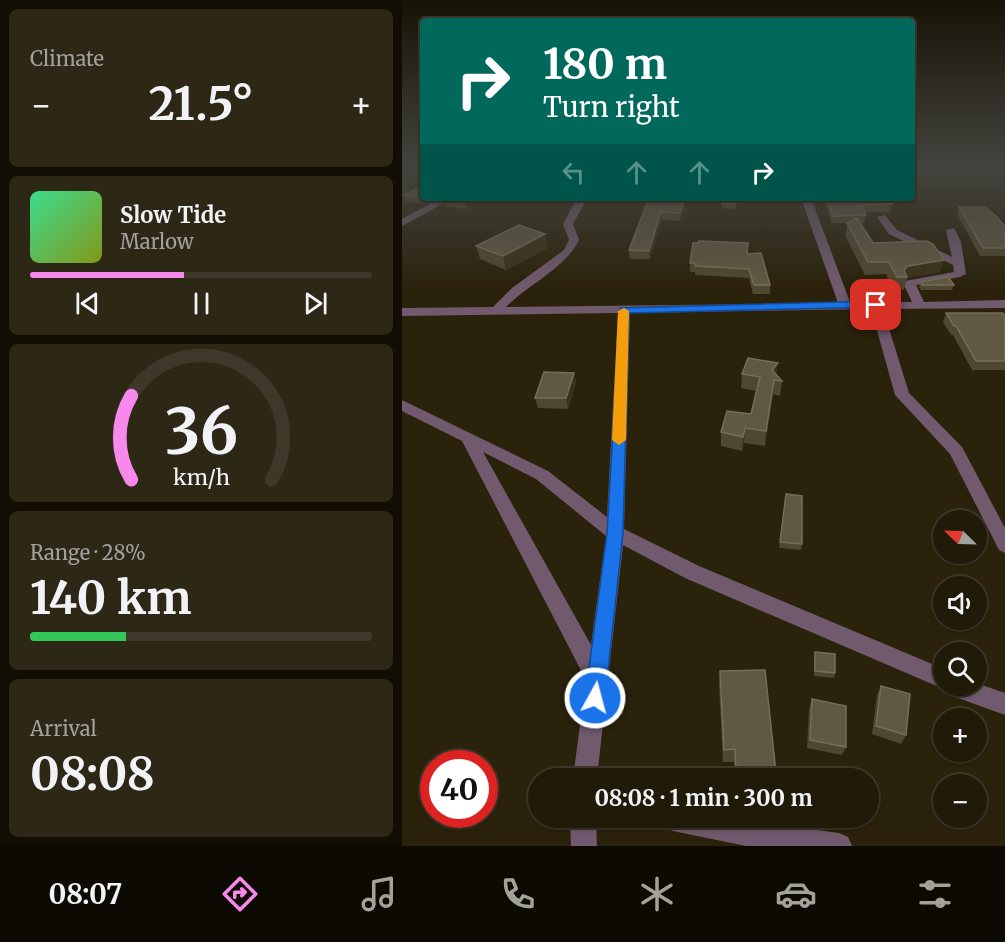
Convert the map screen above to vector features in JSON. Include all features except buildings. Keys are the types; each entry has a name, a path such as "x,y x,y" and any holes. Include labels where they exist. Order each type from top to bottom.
{"street":[{"path":"402,223 431,207"},
{"path":"497,310 516,290 568,252 574,240 568,224 577,207"},
{"path":"809,207 845,306"},
{"path":"882,217 893,232 957,263"},
{"path":"920,305 909,283 960,274 957,263 958,243 951,230"},
{"path":"402,312 1005,304"},
{"path":"876,305 902,395 956,451 1005,545"},
{"path":"586,768 615,533 624,310"},
{"path":"402,405 542,475 615,533 692,572 933,675"},
{"path":"467,437 597,678"},
{"path":"983,696 1005,704"},
{"path":"584,828 584,846"},
{"path":"713,828 762,837 839,846"}],"slow traffic":[{"path":"619,440 624,311"}],"route":[{"path":"595,698 615,533 624,310 876,305"}]}
